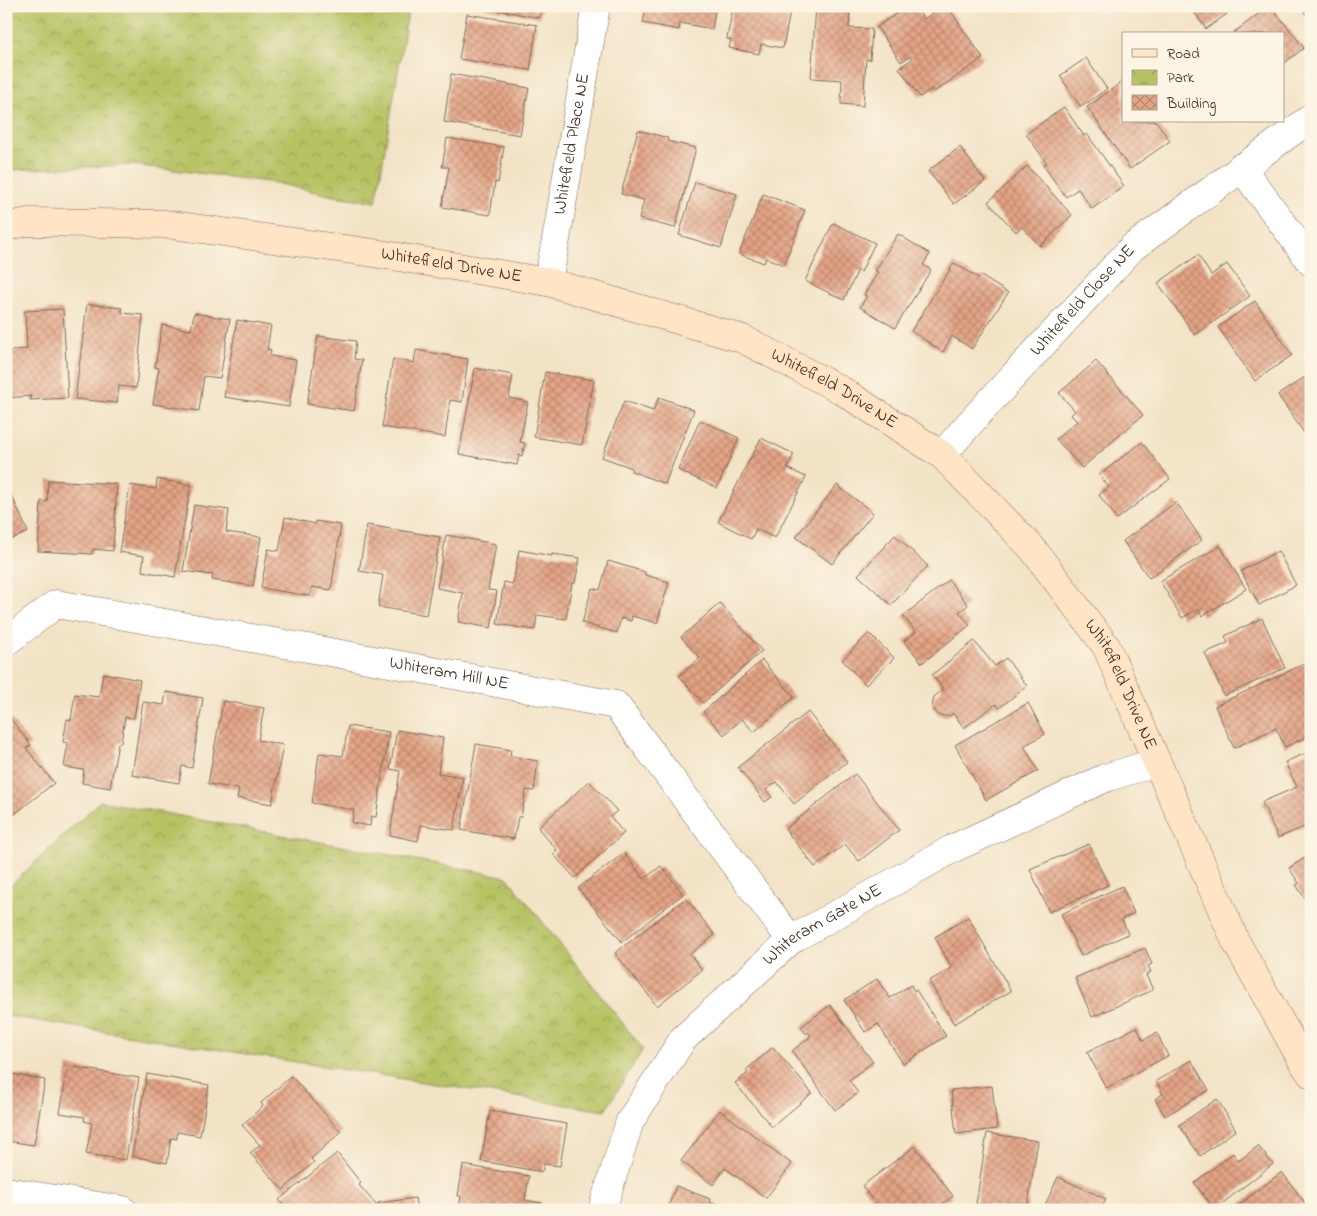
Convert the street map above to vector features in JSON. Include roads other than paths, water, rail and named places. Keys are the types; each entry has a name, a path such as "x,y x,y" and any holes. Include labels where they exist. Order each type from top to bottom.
{"street":[{"name":"Whitefield Place NE","path":"548,282 558,234 596,6"},
{"name":"Whitefield Close NE","path":"942,455 968,424 1133,247 1311,118"},
{"path":"1241,167 1311,262"},
{"name":"Whitefield Drive NE","path":"6,227 27,222 165,224 374,253 548,282 743,339 841,390 942,455 1032,548 1106,646 1236,942 1311,1074"},
{"name":"Whiteram Hill NE","path":"6,642 56,604 616,705 791,940"},
{"name":"Whiteram Gate NE","path":"602,1210 630,1122 682,1039 791,940 952,848 1105,778 1157,762"},
{"path":"6,1191 123,1210"}]}
